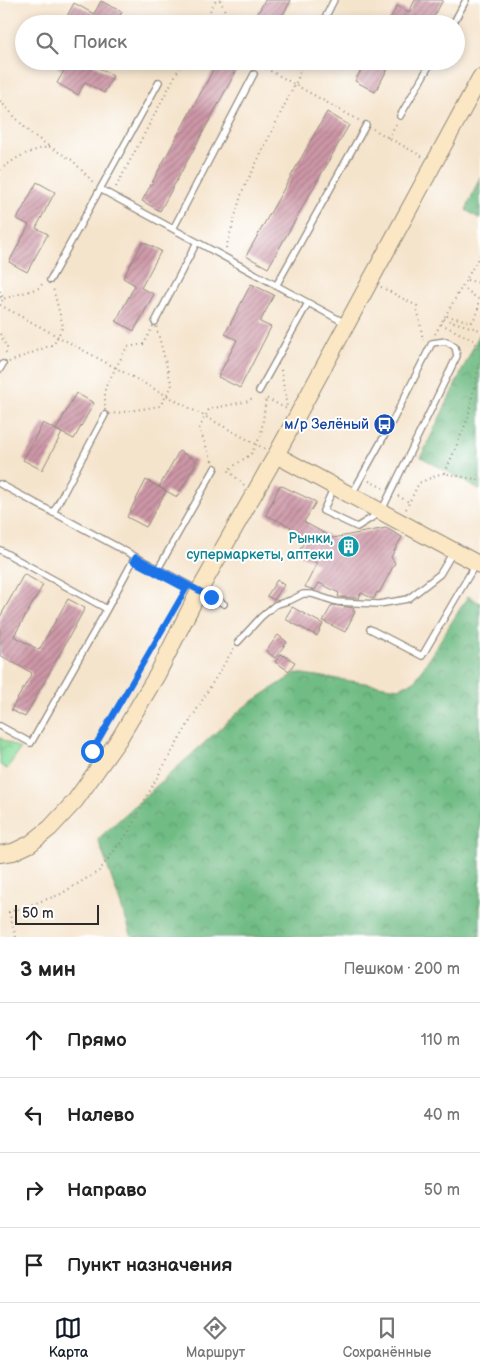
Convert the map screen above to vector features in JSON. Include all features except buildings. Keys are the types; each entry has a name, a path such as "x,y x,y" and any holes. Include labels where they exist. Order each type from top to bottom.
{"street":[{"path":"0,854 13,852 30,844 50,828 75,801 119,738 157,675 199,591 276,455 292,412 346,324 480,78"},
{"path":"276,455 478,564"}],"lane":[{"path":"326,15 334,0"},
{"path":"458,15 466,0"},
{"path":"400,116 427,70"},
{"path":"173,229 254,74"},
{"path":"50,280 159,82"},
{"path":"276,286 366,125"},
{"path":"100,189 346,324"},
{"path":"156,322 197,242"},
{"path":"259,392 308,303"},
{"path":"334,487 323,511 357,527 381,512 457,356 455,347 440,341 432,344 351,496"},
{"path":"53,513 105,415"},
{"path":"158,569 215,468"},
{"path":"0,484 224,604"},
{"path":"0,550 107,609"},
{"path":"238,642 260,617 275,605 302,594 312,594 337,602 380,604 408,599 440,574 454,552"},
{"path":"0,726 31,743 136,557"},
{"path":"370,629 422,656 478,564"}],"path":[{"path":"208,15 216,0"},
{"path":"220,0 227,15"},
{"path":"111,196 178,70"},
{"path":"268,70 433,163"},
{"path":"224,257 242,192 294,85 299,70"},
{"path":"0,101 29,132 72,160 100,189"},
{"path":"388,138 400,116"},
{"path":"0,170 16,158 32,150 50,146"},
{"path":"1,298 40,288 46,278 50,280 63,326 54,344 2,367"},
{"path":"467,280 480,283"},
{"path":"377,285 417,306 426,355"},
{"path":"446,315 472,322 478,312 478,299 462,287"},
{"path":"0,291 0,304 276,455"},
{"path":"444,319 480,330"},
{"path":"156,322 172,386 160,406 105,415 105,388 127,347 144,344 156,322"},
{"path":"441,324 473,340 480,349"},
{"path":"0,334 7,348 2,367"},
{"path":"278,357 292,412"},
{"path":"445,474 468,418 480,359"},
{"path":"254,494 228,470 215,468 199,429 209,409 249,401 259,392"},
{"path":"228,470 251,454 261,435 266,398 292,412"},
{"path":"406,509 419,482 442,473 480,480"},
{"path":"92,751 171,614"},
{"path":"16,937 9,912 60,895 99,872 128,833 155,781 238,642"}],"green space":[{"path":"480,177 480,219 466,210"},
{"path":"480,333 480,490 421,457"},
{"path":"468,596 480,603 480,937 132,937 98,839 244,707 296,673 399,688 415,681"},
{"path":"0,738 20,749 7,769 0,765"}],"place":[{"name":"м/р Зелёный","path":"385,424"},
{"name":"Рынки, супермаркеты, аптеки","path":"349,546"}],"route":[{"path":"92,751 186,589 133,561 136,557 211,597"}]}
